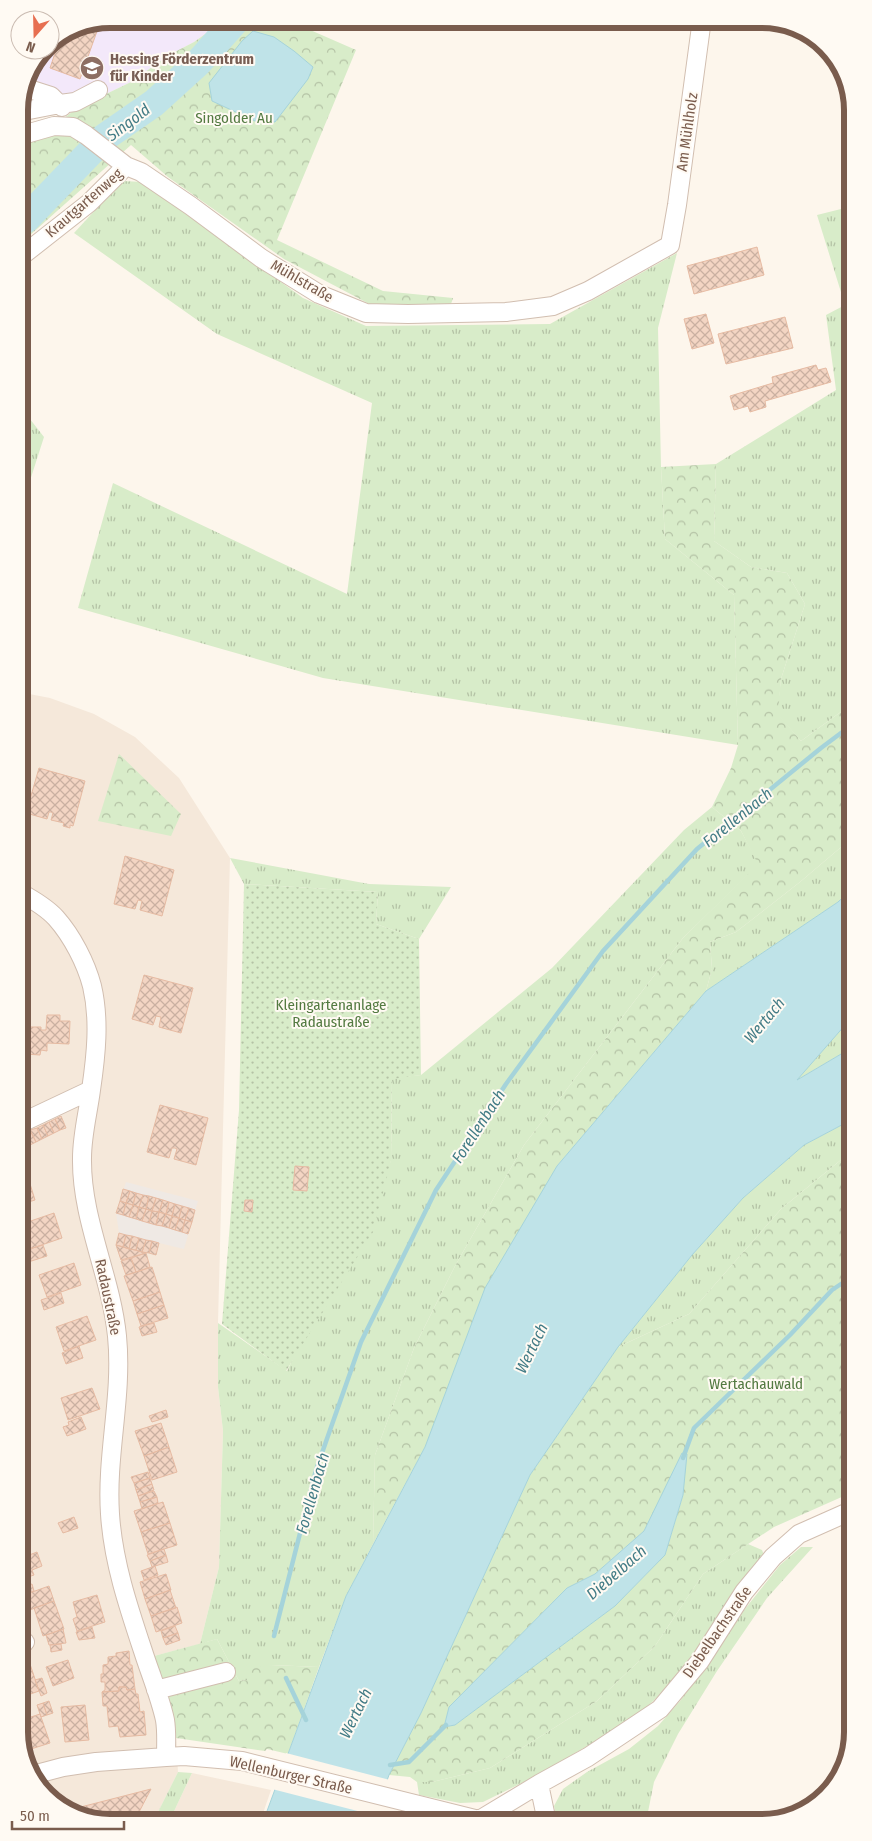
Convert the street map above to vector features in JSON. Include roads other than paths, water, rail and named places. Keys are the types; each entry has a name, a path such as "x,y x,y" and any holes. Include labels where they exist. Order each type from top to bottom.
{"street":[{"name":"Am Mühlholz","path":"670,245 701,28"},
{"path":"30,89 51,96 60,104 80,131"},
{"path":"28,110 75,102 98,90"},
{"path":"28,133 54,126 80,131"},
{"name":"Mühlstraße","path":"80,131 126,166 141,172 191,206 261,258 319,294 366,312 408,314 506,312 553,306 588,291 670,245"},
{"name":"Krautgartenweg","path":"28,251 89,203 126,166"},
{"name":"Radaustraße","path":"28,897 40,904 55,918 81,957 92,986 96,1017 95,1058 82,1142 82,1160 84,1189 91,1228 111,1300 117,1338 117,1391 109,1475 112,1537 119,1576 165,1721 166,1756"},
{"path":"28,1120 91,1090"},
{"name":"Diebelbachstraße","path":"494,1814 540,1784 588,1757 660,1709 700,1661 744,1592 773,1557 800,1534 844,1514"},
{"path":"156,1690 226,1672"},
{"name":"Wellenburger Straße","path":"38,1774 81,1764 166,1756 242,1761 448,1814"},
{"path":"540,1784 545,1814"},
{"path":"418,1806 422,1813"}],"water":[{"path":"253,31 274,37 313,67 308,79 275,122 255,121 212,101 209,83 242,41"},
{"name":"Wertach","path":"844,896 844,1026 797,1080 844,1052 844,1124 804,1145 743,1198 692,1255 618,1347 530,1475 421,1713 389,1775 375,1813 266,1813 346,1596 425,1447 485,1288 557,1166 706,991"},
{"path":"682,1453 687,1454 683,1495 665,1555 615,1606 455,1725 444,1727 449,1707 567,1588 595,1574 644,1531"}],"waterway":[{"name":"Singold","path":"28,217 105,137 154,103 198,63 229,28"},
{"name":"Forellenbach","path":"274,1636 316,1470 361,1342 436,1190 506,1084 603,951 697,849 844,731"},
{"name":"Diebelbach","path":"683,1458 694,1428 790,1335 832,1290 844,1282"},
{"name":"Forellenbach","path":"286,1678 306,1720"},
{"name":"Diebelbach","path":"390,1765 409,1762 446,1725"}],"place":[{"name":"Hessing Förderzentrum für Kinder","path":"92,68"}],"park label":[{"name":"Singolder Au","path":"234,118"},
{"name":"Kleingartenanlage Radaustraße","path":"331,1014"},
{"name":"Wertachauwald","path":"756,1384"}]}
